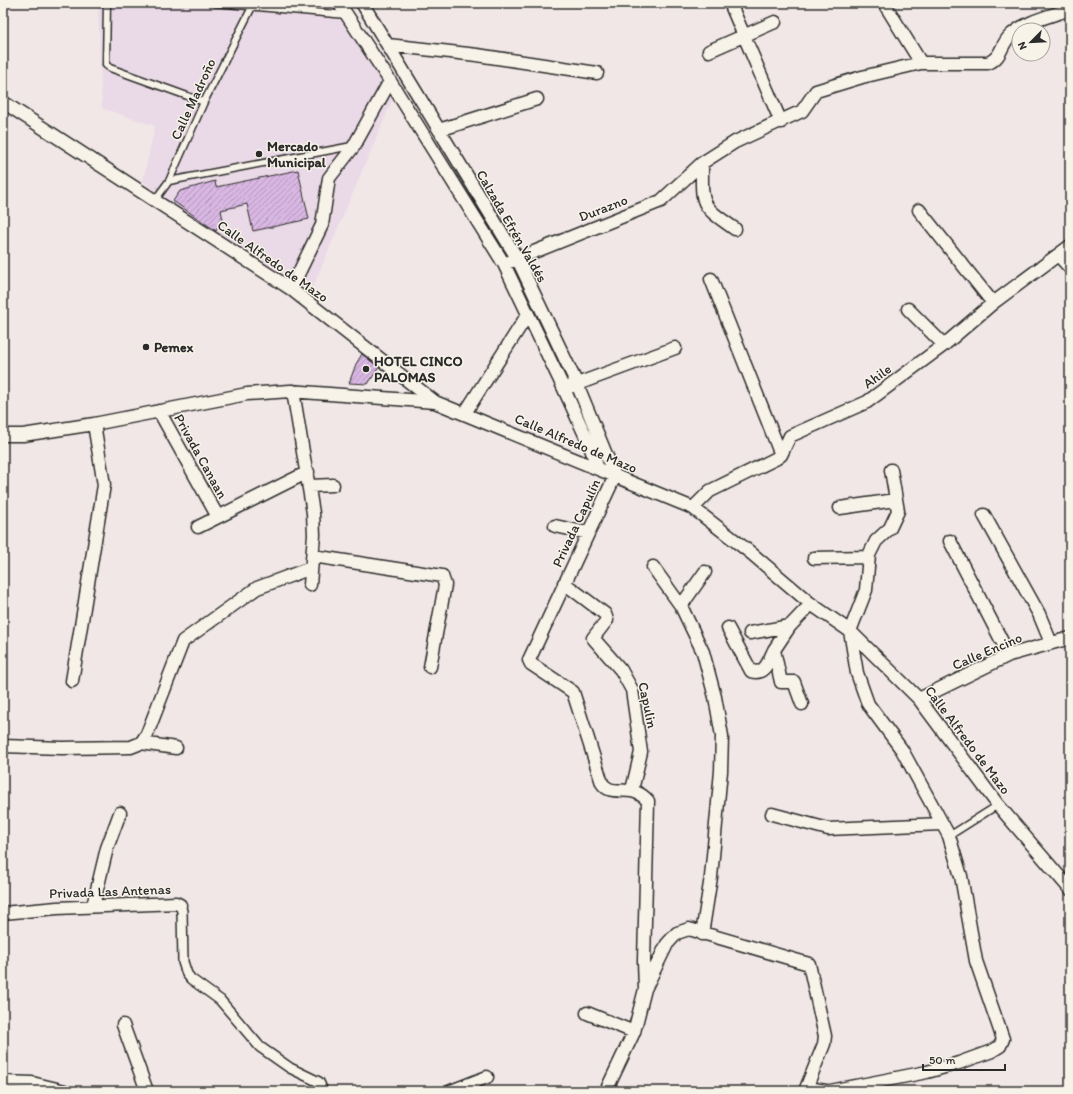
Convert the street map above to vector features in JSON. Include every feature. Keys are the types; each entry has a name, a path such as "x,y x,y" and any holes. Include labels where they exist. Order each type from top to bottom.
{"street":[{"name":"Calzada Efrén Valdés","path":"339,3 390,80 504,264 564,389 590,446 598,469"},
{"name":"Calzada Efrén Valdés","path":"362,3 517,258 577,384 615,476"},
{"path":"730,3 781,122"},
{"path":"884,3 921,63"},
{"name":"Durazno","path":"504,264 661,201 702,163 745,136 781,122 803,110 815,91 862,77 921,63 984,64 993,62 1009,36 1015,31 1068,11"},
{"path":"709,50 775,22"},
{"path":"388,45 477,54 597,72"},
{"path":"292,289 322,225 328,181 354,146 390,80"},
{"path":"439,130 537,99"},
{"name":"Calle Alfredo de Mazo","path":"3,102 292,289 435,402 465,413 693,508 752,553 810,604 850,631 919,699 998,805 1070,889"},
{"path":"444,168 456,159"},
{"path":"702,163 702,194 704,204 709,211 735,228"},
{"path":"919,210 993,303"},
{"name":"Ahile","path":"781,455 790,436 862,406 944,345 993,303 1070,246"},
{"path":"1058,255 1070,268"},
{"path":"693,508 710,491 781,455 711,279"},
{"path":"908,309 944,345"},
{"path":"465,413 528,314"},
{"path":"564,389 675,348"},
{"path":"3,434 23,435 94,424 242,394 293,391 435,402"},
{"path":"293,391 308,472 313,513 313,556 310,585"},
{"name":"Privada Canaan","path":"159,411 218,518 198,527"},
{"path":"72,681 104,485 94,424"},
{"path":"830,1091 927,1072 992,1051 1000,1046 1003,1034 976,961 961,876 949,836 902,750 868,704 857,673 850,631 866,590 868,557 874,543 890,528 898,511 891,470"},
{"path":"218,518 308,472"},
{"name":"Privada Capulín","path":"615,476 529,658 529,662 573,692 602,783 606,788 611,791 632,790"},
{"path":"310,486 333,485"},
{"path":"840,508 895,500"},
{"path":"984,515 1039,614 1051,643"},
{"path":"555,526 588,533"},
{"path":"950,541 1009,655"},
{"path":"313,556 442,576 445,585 430,667"},
{"path":"814,558 868,557"},
{"path":"653,567 681,606 703,652 715,697 722,736 721,771 712,869 702,934"},
{"path":"141,743 147,734 183,641 257,588 311,568"},
{"path":"681,606 705,572"},
{"name":"Privada Capulín","path":"564,583 606,615 606,620 593,638"},
{"path":"728,628 751,671 757,673 763,670 790,626 810,604"},
{"path":"750,633 790,626"},
{"name":"Capulin","path":"593,638 621,670 632,690 642,752 632,790"},
{"name":"Calle Encino","path":"919,699 1009,655 1070,638"},
{"path":"774,650 781,682 794,682 802,704"},
{"path":"3,746 77,748 131,747 141,743 176,748"},
{"path":"632,790 646,798 648,804 644,961 645,989"},
{"path":"93,906 107,848 120,813"},
{"path":"772,814 828,830 942,824"},
{"name":"Privada Las Antenas","path":"3,912 93,906 176,903 180,905 182,911 183,962 187,974 191,979 220,1000 260,1047 290,1068 319,1082 323,1091"},
{"path":"606,1091 634,1032 645,989 670,939 685,929 809,964 825,1036 806,1090 826,1091"},
{"path":"587,1013 634,1032"},
{"path":"123,1025 147,1091"},
{"path":"451,1091 487,1077"},
{"path":"3,1082 28,1082 65,1091"}],"lane":[{"path":"107,3 106,64 110,68 204,102"},
{"path":"215,3 348,16"},
{"name":"Calle Madroño","path":"155,200 169,181 204,102 252,7"},
{"path":"169,181 354,146"},
{"path":"949,836 998,805"}],"shaded area":[{"name":"Mercado Municipal","path":"98,3 332,3 394,96 309,296 168,203 143,181 155,126 102,108"}],"building":[{"path":"298,170 309,219 253,231 247,204 221,210 223,220 216,231 173,201 180,191 215,181 216,187"},
{"name":"HOTEL CINCO PALOMAS","path":"362,354 379,367 368,384 349,383 356,364"}],"place":[{"name":"Mercado Municipal","path":"259,154"},
{"name":"Pemex","path":"146,347"},
{"name":"HOTEL CINCO PALOMAS","path":"366,369"}]}
